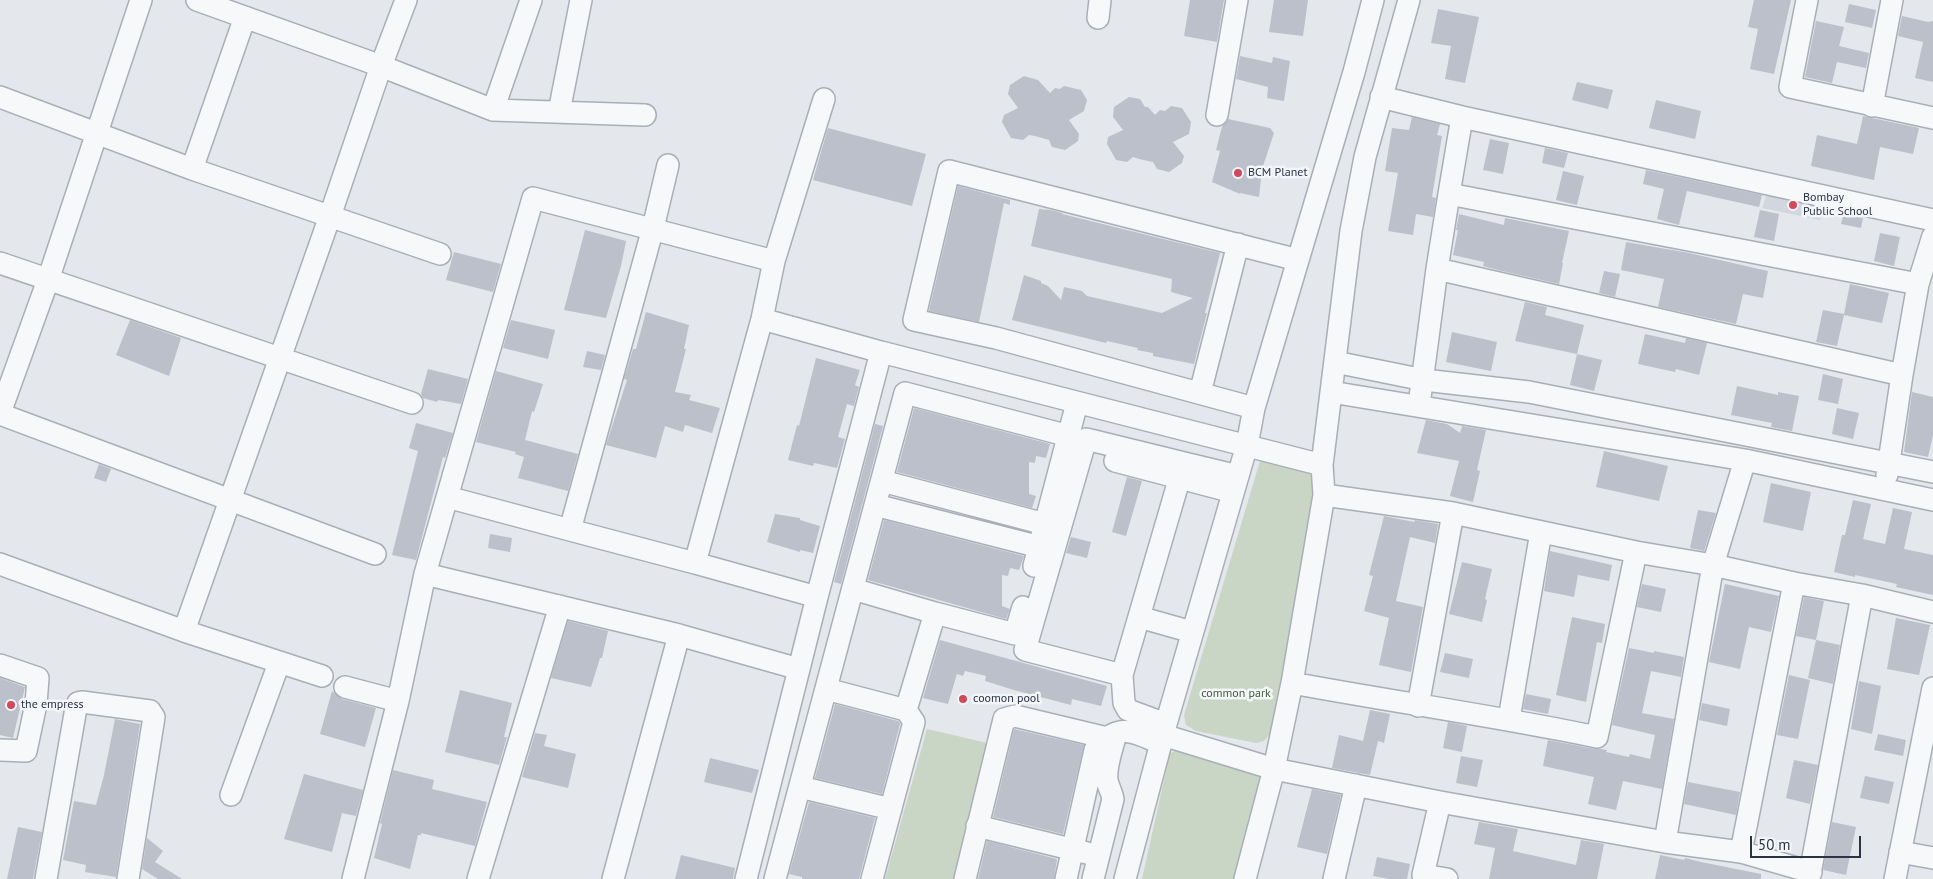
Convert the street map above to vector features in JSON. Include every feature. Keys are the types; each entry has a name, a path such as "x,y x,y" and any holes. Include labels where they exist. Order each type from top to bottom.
{"street":[{"path":"141,0 48,280 0,413 375,554"},
{"path":"184,631 381,66 406,0"},
{"path":"493,110 531,0"},
{"path":"559,112 581,0"},
{"path":"1217,115 1237,0"},
{"path":"1125,879 1163,734 1247,445 1254,408 1354,72 1373,0"},
{"path":"1245,879 1274,769 1292,683 1324,495 1322,465 1351,231 1365,157 1409,0"},
{"path":"1807,0 1790,87 1933,118"},
{"path":"1872,106 1892,0"},
{"path":"202,1 381,66 493,110 644,114"},
{"path":"192,169 245,17"},
{"path":"0,97 192,169 440,254"},
{"path":"1381,97 1462,117 1933,220"},
{"path":"695,563 762,319 774,261 824,99"},
{"path":"1419,405 1424,380 1437,269 1462,117"},
{"path":"570,530 653,228 668,165"},
{"path":"1254,408 996,338 914,320 949,171 1298,260"},
{"path":"1449,194 1918,284"},
{"path":"353,879 398,701 425,574 534,198 774,261"},
{"path":"1884,490 1918,284 1933,236"},
{"path":"1200,393 1238,244"},
{"path":"0,263 412,402"},
{"path":"1437,269 1902,375"},
{"path":"762,319 881,352 1322,465"},
{"path":"746,879 881,352"},
{"path":"1335,362 1424,380 1530,392 1933,472"},
{"path":"1331,392 1745,460 1933,500"},
{"path":"775,879 905,393 1069,436"},
{"path":"853,589 1015,634 1040,547 1077,403"},
{"path":"1122,675 1025,650 1086,439 1182,471 1236,484"},
{"path":"1665,842 1713,565 1745,460"},
{"path":"1115,461 1182,471"},
{"path":"1163,734 1128,710 1124,703 1122,675 1182,471"},
{"path":"882,481 1046,524"},
{"path":"1324,495 1453,513 1636,552 1713,565 1794,584 1862,595 1933,612"},
{"path":"447,497 817,597"},
{"path":"875,505 1040,547"},
{"path":"1418,706 1453,513"},
{"path":"1509,719 1541,532"},
{"path":"1292,683 1418,706 1509,719 1597,737 1636,552"},
{"path":"0,564 184,631 322,676"},
{"path":"425,574 679,635 799,669"},
{"path":"1741,852 1794,584"},
{"path":"1066,879 1095,750 1102,741 1120,730 1163,734 1274,769 1440,802 1665,842 1741,852 1810,876 1862,595"},
{"path":"478,879 560,606"},
{"path":"906,710 935,613"},
{"path":"1139,617 1192,632"},
{"path":"613,879 679,635"},
{"path":"231,795 279,663"},
{"path":"0,665 38,678 36,704 26,751 0,750"},
{"path":"345,687 398,701"},
{"path":"1895,879 1933,688"},
{"path":"826,689 906,710 914,722 872,879"},
{"path":"46,879 76,708 82,702 150,711 154,716 128,879"},
{"path":"965,879 1004,719 1015,716 1112,736"},
{"path":"1093,879 1113,799 1107,782 1112,736"},
{"path":"1334,879 1356,785"},
{"path":"800,787 891,809"},
{"path":"1440,802 1424,877 1447,879"},
{"path":"977,826 1099,856"},
{"path":"1900,852 1933,858"}],"shaded area":[{"name":"Bombay Public School","path":"1768,190 1824,202 1820,220 1762,208"}],"green space":[{"name":"common park","path":"1260,461 1318,475 1275,728 1264,741 1256,743 1196,731 1186,725 1184,715"},
{"path":"927,729 992,744 954,879 885,879"},
{"path":"1183,748 1255,769 1263,781 1238,879 1142,879 1170,753"}],"building":[{"path":"1190,0 1224,0 1217,42 1184,36"},
{"path":"1274,0 1308,0 1303,36 1269,32"},
{"path":"1754,0 1791,0 1774,74 1750,69 1758,29 1748,27"},
{"path":"1849,4 1876,10 1872,28 1845,22"},
{"path":"1438,9 1479,17 1465,83 1445,79 1451,46 1431,43"},
{"path":"1902,16 1928,22 1933,21 1933,82 1915,78 1923,42 1898,36"},
{"path":"1816,21 1844,27 1839,46 1869,53 1866,68 1837,62 1832,83 1805,77"},
{"path":"1240,56 1272,63 1273,57 1290,61 1284,101 1267,98 1268,87 1236,79"},
{"path":"1024,76 1038,80 1050,93 1055,88 1060,89 1064,86 1081,90 1087,100 1084,111 1069,120 1079,134 1078,141 1065,150 1052,147 1049,140 1035,136 1029,135 1023,140 1011,138 1002,122 1004,115 1018,108 1008,94 1010,85"},
{"path":"1577,82 1613,90 1608,109 1572,100"},
{"path":"1129,97 1140,99 1145,107 1148,107 1155,115 1160,110 1165,111 1171,106 1182,108 1191,122 1189,134 1173,142 1184,156 1182,163 1169,172 1157,169 1153,162 1133,157 1127,162 1116,160 1107,144 1108,137 1123,130 1113,117 1114,107"},
{"path":"1656,100 1701,111 1695,139 1649,128"},
{"path":"1863,116 1919,128 1913,154 1880,147 1874,180 1811,166 1817,135 1857,144"},
{"path":"1412,117 1440,124 1437,135 1442,136 1432,197 1436,198 1433,217 1416,214 1413,235 1388,231 1398,173 1385,171 1392,128 1409,130"},
{"path":"1228,119 1270,128 1274,133 1262,169 1259,197 1240,194 1212,182 1220,151 1216,150 1222,127"},
{"path":"828,128 926,154 912,206 813,180"},
{"path":"1490,139 1509,143 1503,174 1483,170"},
{"path":"1545,148 1568,153 1564,168 1542,163"},
{"path":"1646,170 1762,195 1759,207 1687,191 1679,225 1657,219 1664,189 1643,184"},
{"path":"1563,171 1584,176 1577,205 1556,200"},
{"path":"958,186 1010,200 1010,205 1004,203 979,322 929,311"},
{"path":"1039,209 1051,210 1220,253 1194,364 1153,356 1153,353 1137,350 1138,348 1107,341 1106,343 1012,320 1024,275 1041,281 1061,300 1064,287 1082,291 1087,296 1162,313 1193,298 1171,292 1172,279 1031,246"},
{"path":"1760,210 1779,214 1774,241 1754,237"},
{"path":"1844,213 1863,218 1861,228 1841,224"},
{"path":"1459,214 1504,225 1505,218 1569,231 1559,284 1483,266 1484,262 1453,255"},
{"path":"585,230 626,241 606,318 564,310"},
{"path":"1880,233 1900,237 1894,266 1874,261"},
{"path":"1626,242 1689,253 1768,271 1763,298 1743,294 1736,324 1658,307 1664,279 1621,270"},
{"path":"454,252 501,264 493,292 446,280"},
{"path":"1604,271 1620,274 1615,297 1599,293"},
{"path":"1850,284 1889,293 1882,323 1844,315 1837,346 1816,342 1823,310 1844,314"},
{"path":"1525,302 1547,307 1545,315 1584,325 1577,354 1515,341"},
{"path":"646,312 689,325 684,349 686,349 675,392 691,395 689,400 720,408 712,433 685,425 683,432 665,426 656,458 606,445 627,380 624,379 633,349 636,349"},
{"path":"130,320 181,338 169,376 116,355"},
{"path":"511,320 555,330 548,359 503,348"},
{"path":"1452,332 1497,342 1491,371 1446,362"},
{"path":"1645,334 1685,343 1686,338 1707,343 1699,375 1676,369 1675,372 1638,364"},
{"path":"587,351 605,355 601,370 583,367"},
{"path":"1577,354 1602,360 1594,391 1570,385"},
{"path":"816,358 860,370 855,385 859,387 854,406 847,404 838,437 845,439 837,468 814,463 813,466 788,460 797,425 799,426"},
{"path":"428,369 468,379 461,404 438,400 437,402 423,398 421,394"},
{"path":"496,371 543,384 534,412 532,411 525,440 578,454 568,491 518,478 524,457 515,454 516,452 476,442"},
{"path":"1823,374 1843,379 1838,404 1818,400"},
{"path":"1737,386 1778,395 1778,392 1799,396 1792,431 1771,427 1772,423 1731,415"},
{"path":"1912,392 1933,397 1933,435 1928,457 1904,452"},
{"path":"914,408 1050,444 1046,458 1036,456 1035,463 1029,462 1029,494 1036,496 1032,508 897,472"},
{"path":"1837,408 1859,413 1853,439 1832,434"},
{"path":"1426,420 1447,424 1460,433 1462,426 1486,430 1477,470 1480,471 1473,502 1450,496 1459,461 1417,453"},
{"path":"416,423 453,433 445,458 443,457 416,560 392,555 418,451 409,448"},
{"path":"875,424 883,426 841,584 834,582"},
{"path":"1604,451 1668,466 1659,501 1596,487"},
{"path":"99,464 111,469 106,482 94,478"},
{"path":"1127,477 1142,481 1126,536 1112,532"},
{"path":"1771,483 1811,492 1803,531 1763,522"},
{"path":"1853,500 1871,504 1863,539 1885,544 1893,508 1912,512 1904,549 1933,555 1933,595 1896,587 1897,584 1834,572 1842,535 1845,535"},
{"path":"1698,510 1716,513 1704,551 1690,548"},
{"path":"775,514 800,518 800,520 820,526 813,553 800,550 800,552 767,542"},
{"path":"1384,516 1414,522 1415,520 1438,524 1435,543 1410,537 1396,601 1423,607 1411,672 1379,665 1389,618 1364,611 1373,576 1369,575"},
{"path":"884,520 1024,556 1019,570 1010,568 1008,576 1002,575 1002,606 1010,609 1006,619 868,580"},
{"path":"490,534 512,538 510,552 488,548"},
{"path":"1071,537 1091,542 1087,558 1066,553"},
{"path":"1550,551 1612,565 1609,581 1578,575 1574,597 1544,591"},
{"path":"1462,562 1492,569 1482,622 1449,614"},
{"path":"1642,584 1666,589 1661,612 1637,607"},
{"path":"1725,584 1779,596 1771,632 1749,627 1740,669 1709,662"},
{"path":"1804,597 1824,601 1816,640 1796,636"},
{"path":"1572,617 1605,624 1602,643 1597,642 1586,702 1556,695"},
{"path":"1896,618 1930,625 1919,675 1887,669"},
{"path":"568,621 608,631 602,658 600,658 591,687 551,678"},
{"path":"940,640 1107,686 1101,706 1072,699 1071,705 985,681 986,676 965,671 963,676 957,674 948,704 923,698"},
{"path":"1816,640 1840,645 1833,684 1808,678"},
{"path":"1629,648 1684,657 1681,677 1651,671 1642,713 1674,719 1662,789 1623,781 1616,810 1588,804 1594,777 1543,766 1548,740 1607,750 1606,752 1629,757 1630,754 1650,759 1655,735 1612,725"},
{"path":"1445,653 1473,659 1469,678 1440,672"},
{"path":"1789,675 1810,680 1798,739 1777,735"},
{"name":"the empress","path":"0,678 25,687 13,738 0,735"},
{"path":"1859,681 1881,686 1872,734 1851,729"},
{"path":"460,690 512,703 504,737 507,737 499,765 445,752"},
{"path":"332,691 342,699 376,708 365,747 320,734"},
{"path":"1526,694 1551,699 1548,714 1523,709"},
{"path":"1702,703 1730,709 1727,726 1699,720"},
{"path":"835,704 898,721 900,724 882,794 815,778"},
{"path":"1370,710 1390,714 1384,743 1378,741 1370,775 1332,768 1339,735 1363,741"},
{"path":"115,719 140,724 116,877 85,872 86,865 63,860 74,801 96,805"},
{"path":"1448,722 1467,726 1462,752 1443,748"},
{"path":"1014,729 1084,745 1063,834 993,817"},
{"path":"535,733 547,735 544,746 576,754 568,788 522,777"},
{"path":"1878,734 1906,740 1903,756 1874,750"},
{"path":"1461,756 1483,760 1477,787 1456,783"},
{"path":"710,758 759,770 752,793 704,782"},
{"path":"1794,760 1818,765 1810,804 1786,798"},
{"path":"393,770 434,780 432,789 487,802 475,846 421,833 421,835 418,835 410,869 374,858 382,824 380,823"},
{"path":"304,774 363,790 356,816 342,813 332,852 284,839"},
{"path":"1865,776 1894,782 1889,804 1860,798"},
{"path":"1688,782 1740,792 1736,815 1684,804"},
{"path":"1312,789 1341,795 1327,854 1297,847"},
{"path":"809,802 875,818 859,879 802,879 802,877 789,874"},
{"path":"1479,822 1518,829 1513,851 1576,865 1581,840 1604,844 1597,879 1489,879 1495,848 1474,844"},
{"path":"1832,822 1856,827 1846,875 1823,870"},
{"path":"18,827 42,832 33,879 7,879"},
{"path":"147,838 163,851 155,862 182,879 158,879 142,869"},
{"path":"987,841 1057,859 1054,879 978,879"},
{"path":"681,855 735,868 733,879 675,879"},
{"path":"1660,855 1684,860 1685,858 1761,874 1761,879 1655,879"},
{"path":"1377,857 1410,864 1407,879 1389,879 1373,876"}],"place":[{"name":"BCM Planet","path":"1238,173"},
{"name":"Bombay Public School","path":"1793,205"},
{"name":"coomon pool","path":"963,699"},
{"name":"the empress","path":"11,705"}]}
